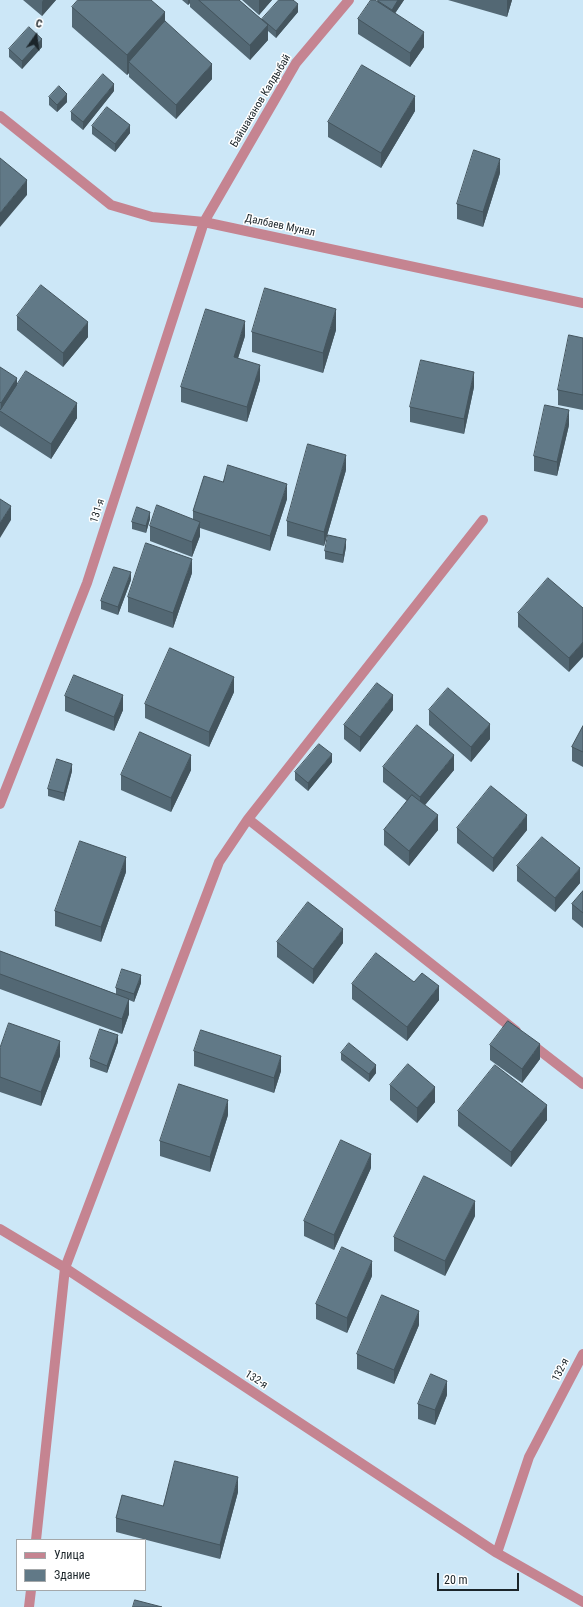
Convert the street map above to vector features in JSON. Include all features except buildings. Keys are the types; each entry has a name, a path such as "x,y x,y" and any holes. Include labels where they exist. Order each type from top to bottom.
{"street":[{"name":"Байшаканов Калдыбай","path":"204,222 296,63 349,0"},
{"name":"Далбаев Мунал","path":"0,116 111,205 152,217 204,222 583,303"},
{"name":"131-я","path":"0,804 87,583 204,222"},
{"path":"36,1539 65,1268 219,862 248,819 483,520"},
{"path":"248,819 583,1084"},
{"name":"132-я","path":"0,1229 65,1268 497,1553 583,1602"},
{"name":"132-я","path":"497,1553 530,1457 583,1354"},
{"path":"29,1607 31,1591"}]}
